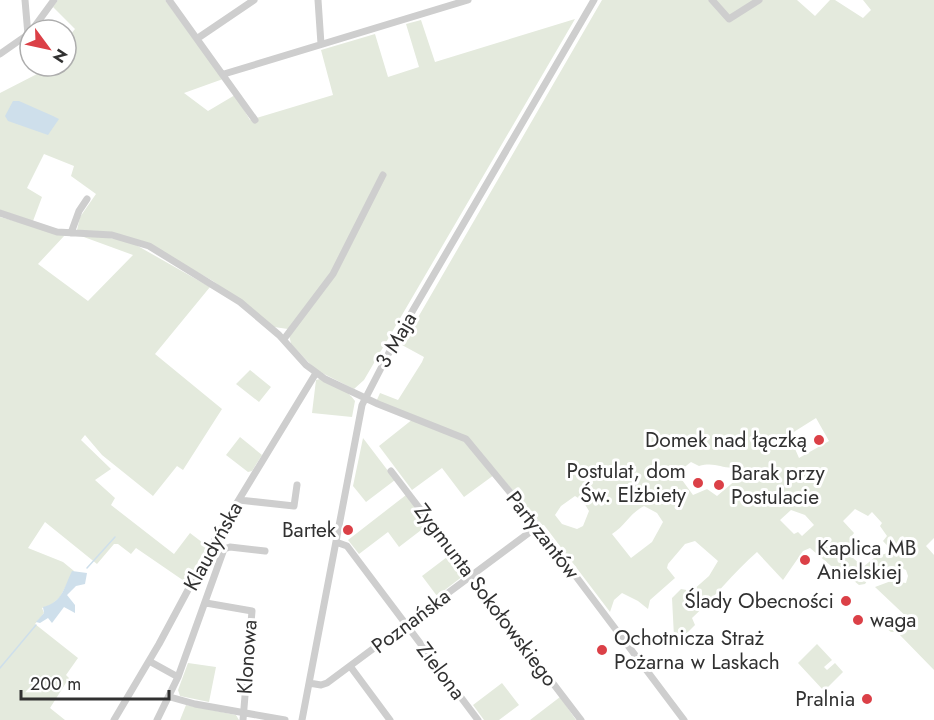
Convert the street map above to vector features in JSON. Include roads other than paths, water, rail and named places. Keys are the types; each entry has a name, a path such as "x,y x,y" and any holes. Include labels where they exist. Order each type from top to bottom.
{"street":[{"path":"25,0 28,18"},
{"path":"41,18 54,0"},
{"path":"169,0 255,120"},
{"path":"198,38 254,0"},
{"path":"318,0 321,44"},
{"path":"224,75 468,0"},
{"name":"3 Maja","path":"302,720 357,429 366,398 395,341 594,0"},
{"path":"712,0 729,19 759,0"},
{"path":"0,54 18,41"},
{"path":"284,339 338,266 383,175"},
{"path":"71,233 77,215 87,199"},
{"path":"0,213 57,232 112,235 148,246 240,302 284,339 316,373"},
{"name":"Partyzantów","path":"316,373 366,398 466,439 538,526 684,720"},
{"name":"Klaudyńska","path":"114,720 238,500 316,373"},
{"name":"Zygmunta Sokołowskiego","path":"391,471 581,720"},
{"path":"238,500 294,506 297,485"},
{"name":"Poznańska","path":"309,683 324,684 538,526"},
{"name":"Zielona","path":"336,542 347,546 478,720"},
{"path":"157,720 178,677 225,549 230,547 265,551"},
{"name":"Klonowa","path":"206,603 252,611 243,716"},
{"path":"149,661 178,677"},
{"path":"350,666 390,720"},
{"path":"170,697 243,716 285,720"}],"water":[{"path":"13,101 19,101 59,119 48,135 8,121 5,116"},
{"path":"72,571 87,573 85,584 76,586 67,595 75,605 75,613 64,607 52,623 48,618 40,623 36,622 44,613 43,607 59,598"}],"waterway":[{"path":"87,568 115,537"},
{"path":"0,668 36,625"}],"place":[{"name":"Domek nad łączką","path":"819,440"},
{"name":"Postulat, dom Św. Elżbiety","path":"698,483"},
{"name":"Barak przy Postulacie","path":"719,485"},
{"name":"Bartek","path":"348,530"},
{"name":"Kaplica MB Anielskiej","path":"805,560"},
{"name":"Ślady Obecności","path":"846,601"},
{"name":"waga","path":"858,620"},
{"name":"Ochotnicza Straż Pożarna w Laskach","path":"602,650"},
{"name":"Pralnia","path":"867,699"}]}
